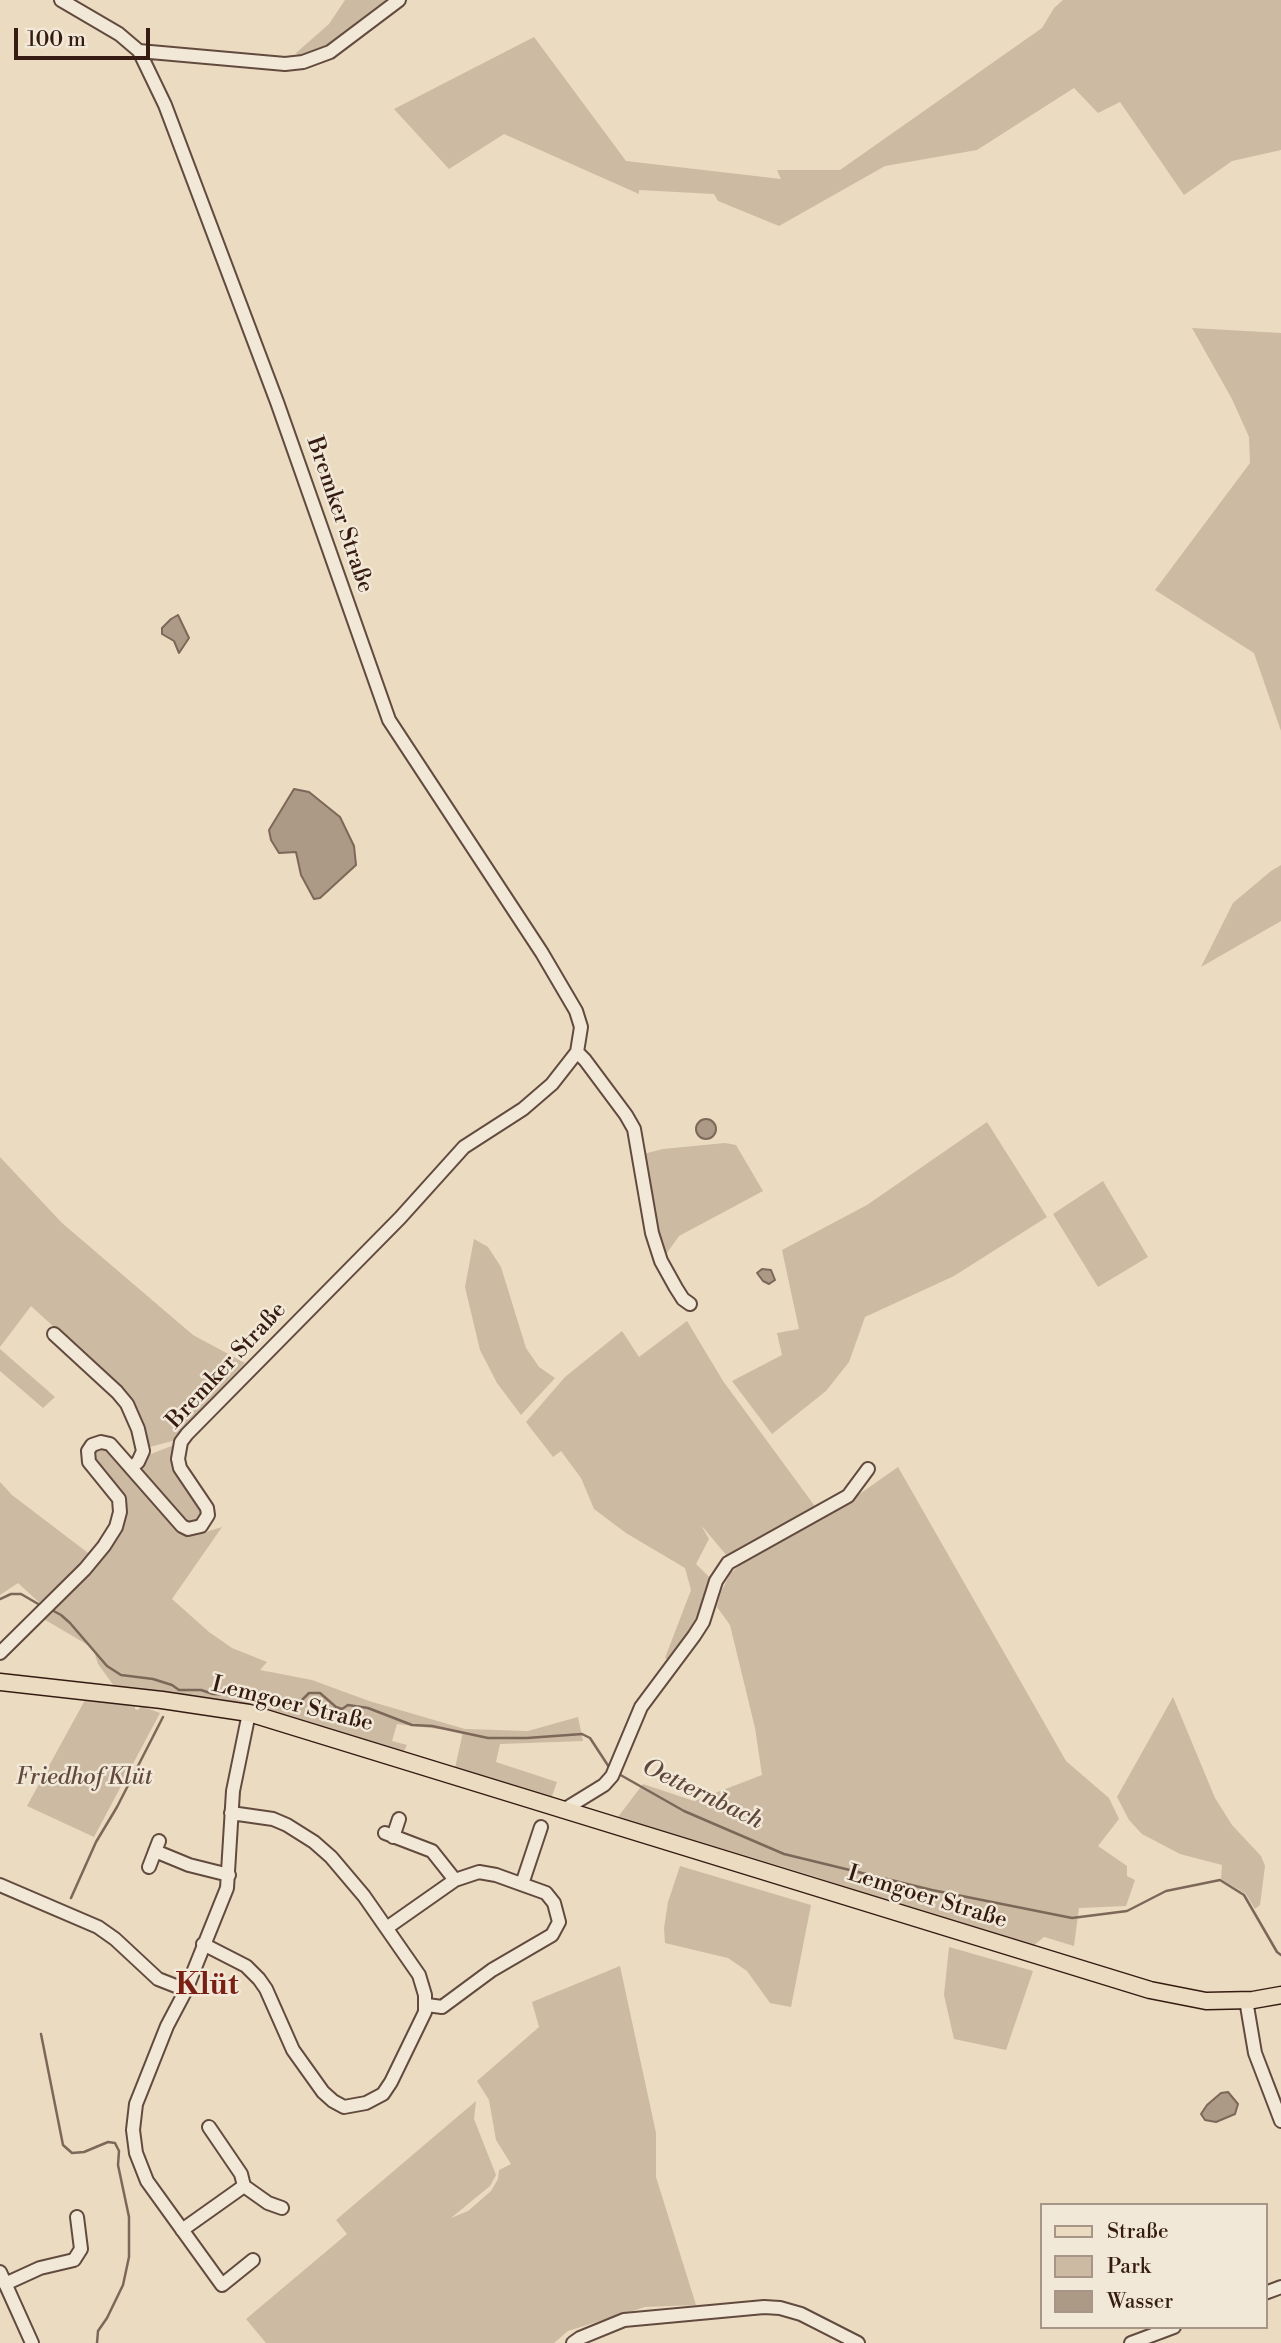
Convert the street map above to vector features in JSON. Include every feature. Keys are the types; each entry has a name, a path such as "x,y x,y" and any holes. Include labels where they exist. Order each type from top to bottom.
{"main road":[{"name":"Lemgoer Straße","path":"0,1682 189,1703 249,1713 1150,1990 1206,2001 1246,2000 1281,1995"}],"street":[{"name":"Bremker Straße","path":"0,1654 46,1610 104,1546 119,1518 119,1499 89,1462 90,1448 98,1442 108,1443 182,1526 188,1529 201,1526 208,1515 207,1508 180,1468 178,1459 181,1442 187,1434 400,1218 456,1154 523,1109 552,1084 577,1052 582,1027 542,953 389,720 277,402 165,105 139,51 119,34 61,0"},
{"path":"139,51 285,64 303,62 330,52 399,0"},
{"path":"577,1052 585,1059 634,1129 652,1233 661,1261 683,1299 690,1304"},
{"path":"54,1334 127,1404 138,1429 143,1451 138,1462 131,1468"},
{"path":"565,1809 604,1785 612,1776 641,1707 702,1622 722,1571 728,1563 848,1496 869,1469"},
{"path":"249,1713 235,1773 227,1888 144,2084 134,2112 133,2130 136,2152 147,2181 222,2285 253,2260"},
{"path":"203,1944 246,1966 259,1979 293,2050 323,2092 344,2107 360,2105 378,2098 391,2082 418,2029 426,2005 424,1985 419,1975 388,1927 331,1857 307,1837 273,1819 231,1813"},
{"path":"399,1819 389,1835 432,1851 455,1880"},
{"path":"522,1884 541,1827"},
{"path":"149,1867 157,1846 189,1865 229,1875"},
{"path":"388,1927 455,1880 479,1872 522,1884 551,1897 559,1922 551,1935 492,1970 442,2007 426,2005"},
{"path":"0,1885 98,1927 158,1979 186,1990"},
{"path":"1246,2000 1255,2053 1281,2122"},
{"path":"209,2127 241,2174 244,2186 268,2203 282,2208"},
{"path":"182,2230 244,2186"},
{"path":"32,2343 3,2278 74,2260 81,2249 76,2217"},
{"path":"573,2343 624,2320 764,2307 801,2314 858,2343"},
{"path":"1131,2343 1169,2329"}],"green space":[{"path":"345,0 395,0 329,50 302,60 296,53 329,24"},
{"path":"1063,0 1281,0 1281,150 1232,161 1184,195 1120,102 1098,113 1074,88 977,150 885,166 779,226 718,201 714,194 639,190 639,194 504,134 449,169 394,109 534,37 626,161 781,179 777,170 840,170 1042,28 1054,8"},
{"path":"1192,328 1281,333 1281,731 1254,653 1155,590 1250,463 1249,437 1232,399"},
{"path":"1281,865 1281,921 1201,967 1233,903"},
{"path":"987,1122 1047,1217 954,1276 865,1317 849,1362 826,1391 772,1434 732,1381 782,1355 777,1333 799,1329 782,1250 867,1205"},
{"path":"725,1143 736,1145 763,1191 679,1236 664,1257 643,1154 663,1149"},
{"path":"0,1157 62,1223 193,1335 245,1363 176,1440 146,1448 144,1424 125,1392 31,1306 0,1347"},
{"path":"1103,1181 1148,1257 1098,1287 1053,1214"},
{"path":"474,1239 488,1247 501,1267 526,1348 539,1367 555,1378 521,1415 497,1383 480,1350 465,1287"},
{"path":"687,1321 723,1381 814,1505 811,1512 727,1556 701,1525 709,1539 696,1564 712,1580 705,1616 670,1661 665,1658 691,1590 685,1568 626,1533 594,1509 581,1478 561,1451 553,1457 526,1422 565,1377 622,1331 639,1357"},
{"path":"0,1349 55,1397 43,1408 0,1371"},
{"path":"174,1445 172,1454 175,1467 202,1511 200,1519 195,1523 181,1518 139,1469 146,1456"},
{"path":"102,1448 111,1451 176,1527 193,1536 222,1527 172,1599 209,1632 232,1648 267,1662 260,1670 312,1680 369,1701 465,1729 528,1731 578,1717 583,1741 500,1744 496,1762 557,1782 551,1799 455,1768 463,1732 397,1724 392,1741 407,1745 404,1751 220,1700 114,1686 98,1664 93,1648 42,1618 75,1589 114,1543 121,1529 126,1512 124,1496 94,1461 96,1451"},
{"path":"898,1467 1066,1761 1109,1798 1119,1819 1098,1846 1127,1866 1127,1876 1135,1880 1126,1906 1079,1908 1074,1946 1044,1937 1033,1946 618,1817 643,1784 694,1801 762,1775 755,1728 730,1625 717,1607 721,1592 730,1574 740,1564 834,1512"},
{"path":"0,1482 12,1495 92,1556 41,1604 18,1583 0,1595"},
{"path":"1173,1697 1215,1798 1232,1825 1261,1856 1265,1866 1260,1905 1255,1909 1246,1894 1221,1879 1222,1865 1180,1854 1142,1834 1129,1820 1117,1797"},
{"name":"Friedhof Klüt","path":"85,1700 135,1706 138,1710 141,1706 160,1713 94,1837 27,1806"},
{"path":"680,1866 811,1905 791,2007 770,2003 747,1971 728,1958 665,1943 668,1902"},
{"path":"949,1947 1033,1971 1006,2050 954,2039 944,1995"},
{"path":"620,1966 656,2133 656,2177 696,2305 645,2307 568,2331 554,2343 266,2343 246,2319 347,2234 336,2220 476,2101 474,2119 496,2175 490,2186 451,2218 468,2211 491,2191 498,2179 499,2170 511,2164 496,2140 489,2100 477,2081 539,2027 532,2002"}],"water":[{"path":"178,615 189,638 179,653 174,641 162,634 162,628"},
{"path":"294,789 309,792 340,817 354,846 356,865 320,898 314,899 301,875 296,852 279,853 271,840 269,830"},
{"path":"702,1119 710,1119 716,1129 710,1139 702,1139 696,1133 696,1125"},
{"path":"762,1269 771,1270 775,1280 769,1284 763,1281 757,1273"},
{"path":"1228,2092 1238,2104 1235,2114 1216,2122 1205,2120 1201,2114 1207,2105 1221,2093"}],"waterway":[{"name":"Oetternbach","path":"0,1599 11,1594 21,1594 40,1605"},
{"name":"Oetternbach","path":"50,1609 70,1623 107,1666 121,1675 153,1679 179,1690 241,1695 250,1701 268,1702 286,1709 309,1693 320,1693 342,1709 348,1705 368,1708 412,1725 432,1726 488,1738 582,1734 590,1738 609,1767"},
{"path":"71,1898 96,1842 163,1717"},
{"name":"Oetternbach","path":"617,1773 684,1811 784,1854 932,1890 1072,1918 1127,1911 1166,1891 1220,1880 1244,1895 1281,1955"},
{"path":"41,2034 63,2145 72,2153 84,2152 108,2142 115,2143 119,2151 118,2165 129,2217 129,2257 123,2285 98,2331 97,2343"}],"district":[{"name":"Klüt","path":"207,1987"}]}
